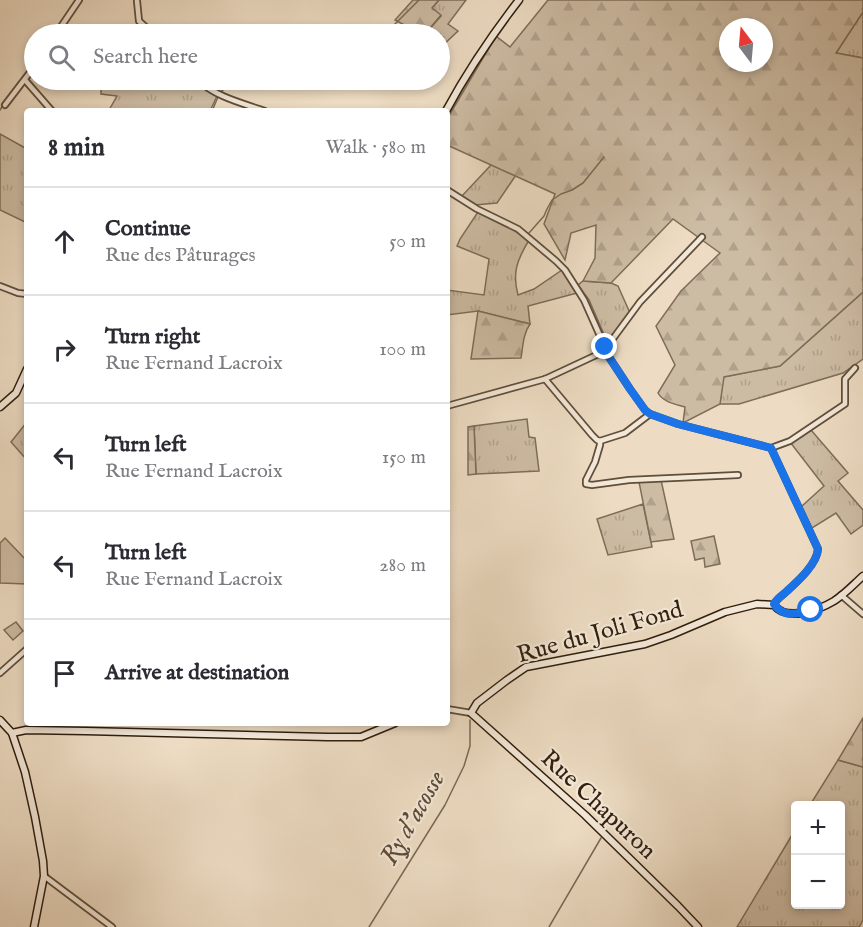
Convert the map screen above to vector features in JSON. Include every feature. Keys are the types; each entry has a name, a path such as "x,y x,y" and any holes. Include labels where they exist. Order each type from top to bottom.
{"street":[{"path":"63,24 79,0"},
{"path":"137,0 139,21 142,24"},
{"path":"448,108 456,91 519,0"},
{"path":"5,105 24,81"},
{"path":"34,90 49,108"},
{"path":"212,90 257,108"},
{"path":"450,192 477,209 518,229 565,270 584,300 605,349 630,389 650,414 678,424 771,448 790,441 845,404 845,379 855,368"},
{"path":"450,405 545,380 605,349 640,302 702,237"},
{"path":"0,286 24,294"},
{"path":"0,407 16,393 24,376"},
{"path":"545,380 592,435 600,441 625,433 650,414"},
{"path":"600,441 586,484 738,475"},
{"path":"771,448 818,549 814,563 787,592 777,599 774,604 777,609 795,615 824,605 841,595 863,576"},
{"path":"841,595 863,614"},
{"name":"Rue du Joli Fond","path":"471,713 477,703 526,667 645,644 725,612 757,604 774,604"},
{"path":"0,673 24,652"},
{"path":"450,710 471,713"},
{"name":"Rue Chapuron","path":"471,713 585,815 698,927"},
{"path":"0,720 12,733 25,772 35,817 44,876 34,927"},
{"path":"12,733 26,730 361,737 388,726"},
{"path":"44,876 112,927"}],"green space":[{"path":"413,0 439,0 432,8 441,15 433,24 402,24 395,20"},
{"path":"439,0 466,0 448,24 434,24 441,16 432,8"},
{"path":"548,0 863,0 863,12 836,53 863,58 863,292 780,366 724,377 720,404 683,423 685,407 666,401 658,393 675,365 656,326 681,291 720,253 673,219 611,283 583,281 595,258 596,225 571,233 565,260 544,224 555,194 450,146 450,114 496,36 510,47"},
{"path":"863,12 863,58 836,53"},
{"path":"450,25 458,31 450,38"},
{"path":"101,90 209,90 217,96 211,108 110,108 117,96 101,94"},
{"path":"0,134 24,147 24,222 0,210"},
{"path":"492,164 516,175 497,203 475,205 461,197"},
{"path":"478,212 529,240 517,267 518,295 534,289 562,270 577,293 528,306 530,324 478,311 450,315 450,290 484,295 489,259 457,246"},
{"path":"583,281 611,283 618,286 630,313 611,339 606,339 589,300 578,285"},
{"path":"863,292 863,359 843,373 739,404 720,404 723,377 780,366"},
{"path":"478,311 530,324 521,358 471,359"},
{"path":"527,419 529,437 535,438 539,471 476,474 474,426"},
{"path":"24,426 24,457 11,442"},
{"path":"474,426 476,474 468,475 468,427"},
{"path":"811,430 848,473 838,481 863,510 863,525 851,534 836,513 812,528 801,507 824,486 790,442"},
{"path":"661,480 674,539 651,542 639,482"},
{"path":"643,504 652,547 608,555 597,519"},
{"path":"714,536 720,564 705,567 704,558 695,560 691,541"},
{"path":"5,538 24,558 24,584 0,583 0,543"},
{"path":"16,622 23,631 13,640 4,630"},
{"path":"863,718 863,767 838,760"},
{"path":"838,760 863,767 863,920 859,927 737,927 791,837 791,909 845,909 845,801 812,801"}],"waterway":[{"path":"395,24 419,0"},
{"path":"213,108 218,97"},
{"path":"0,110 3,105"},
{"path":"529,233 544,216 552,200 583,183 604,157"},
{"name":"Ry d'acosse","path":"369,927 445,805 464,766 470,746 470,720"},
{"path":"549,927 601,838"}],"route":[{"path":"605,347 605,351 630,389 650,414 678,424 771,448 818,549 814,563 774,604 777,609 795,615 811,610"}]}
